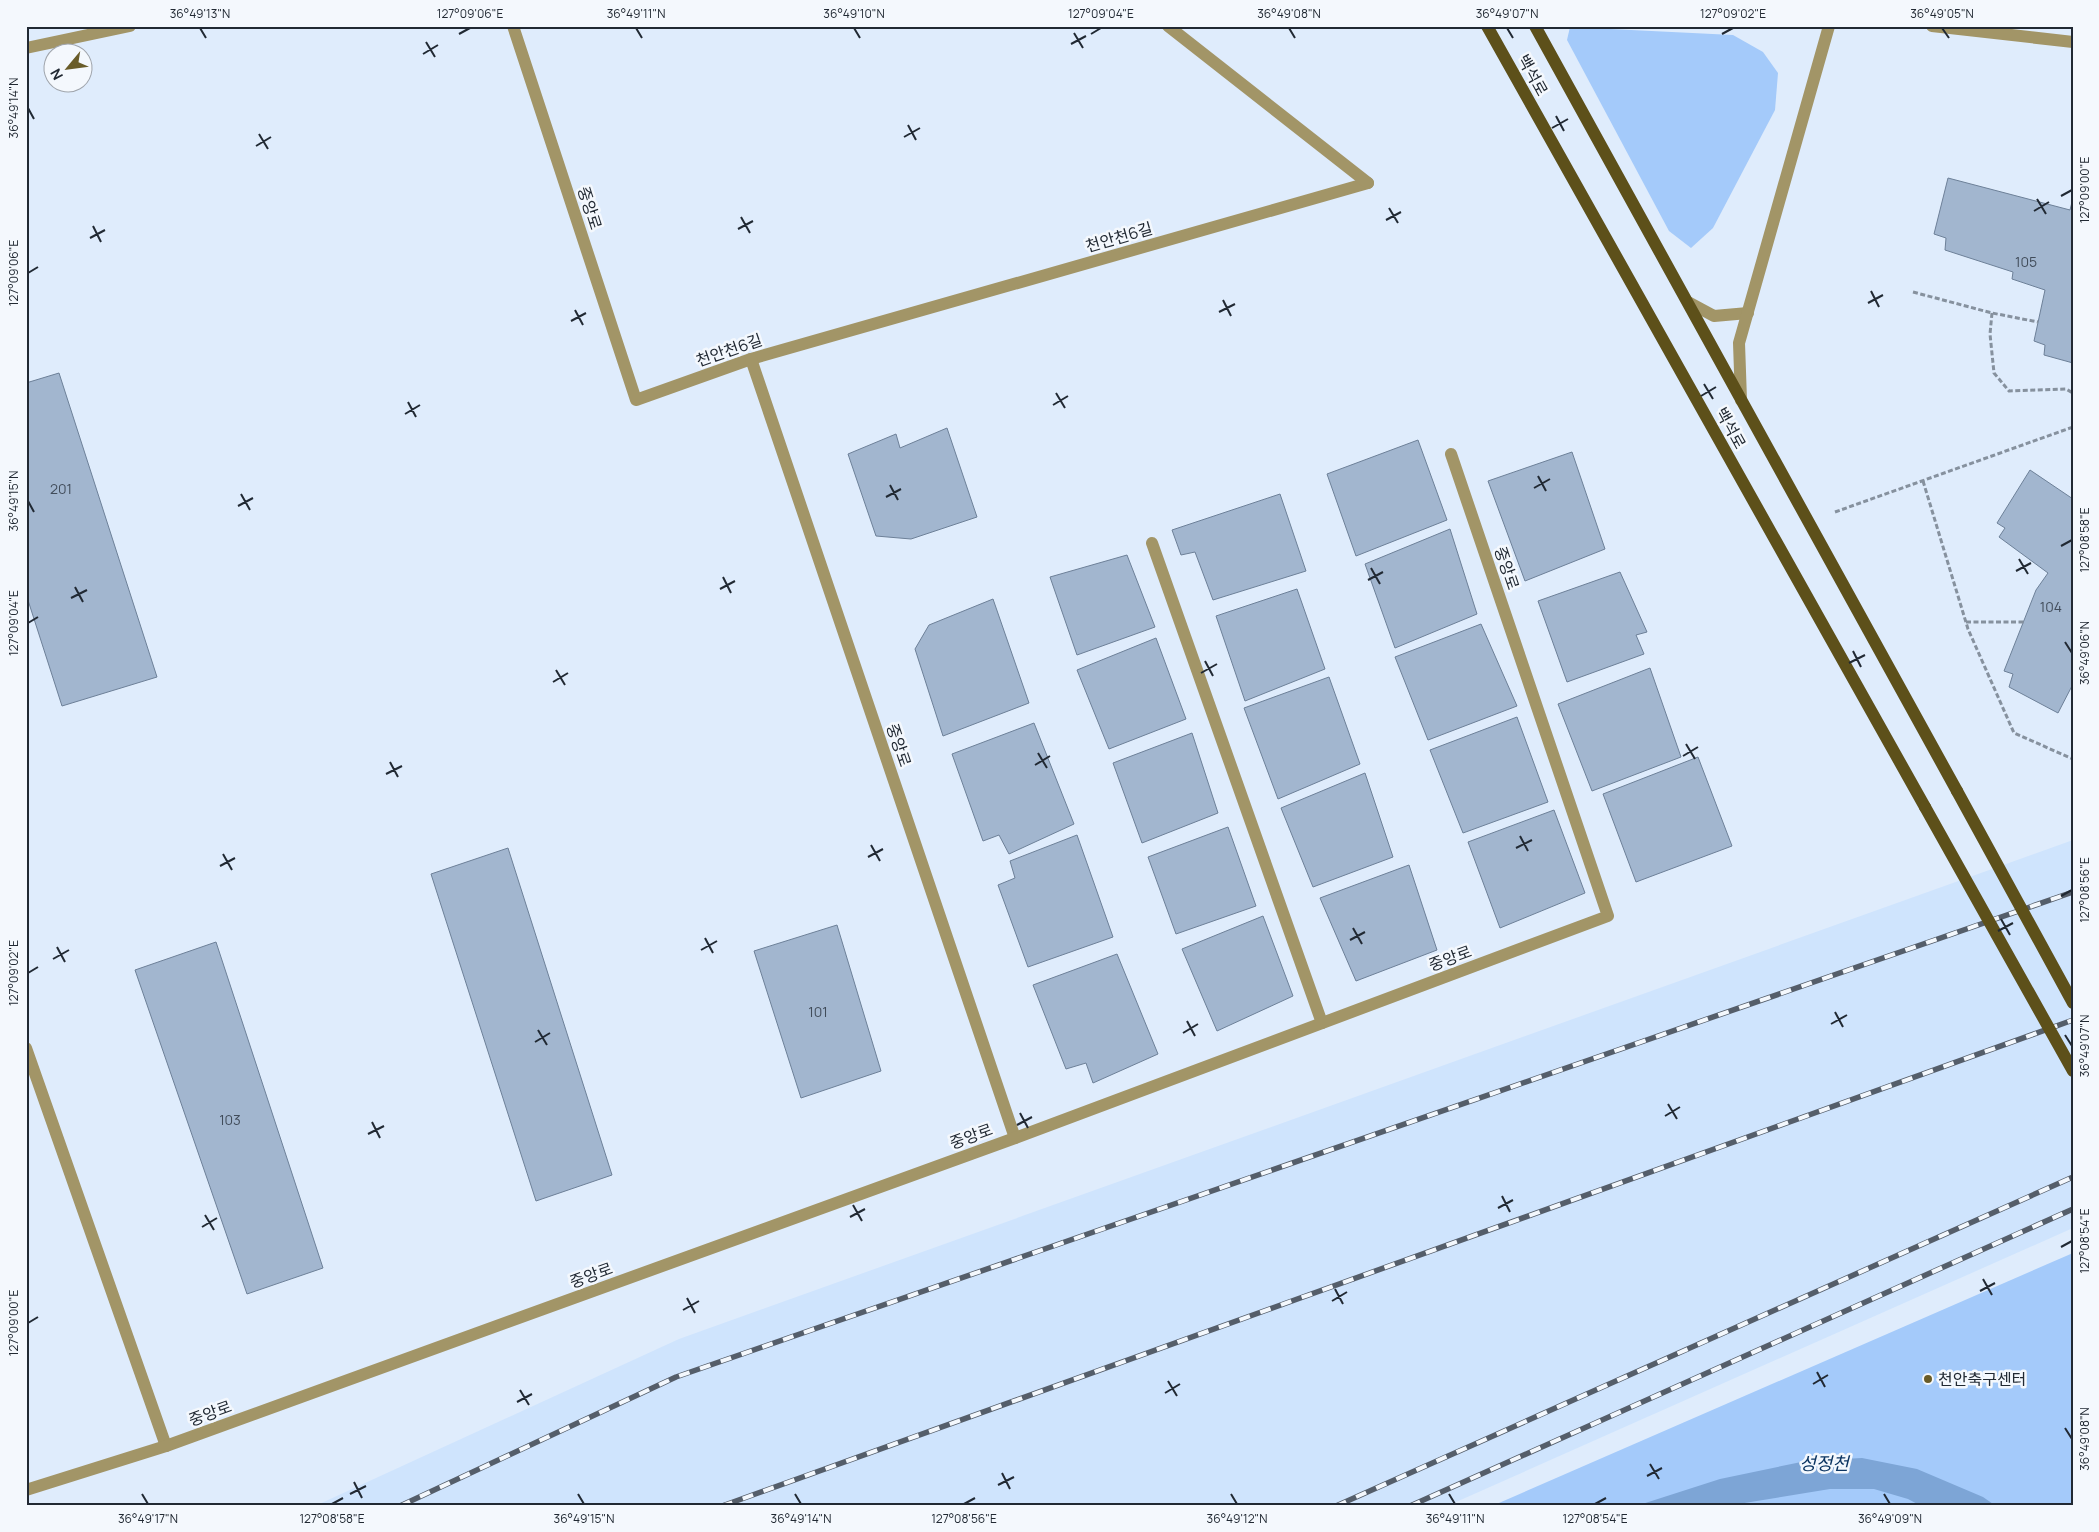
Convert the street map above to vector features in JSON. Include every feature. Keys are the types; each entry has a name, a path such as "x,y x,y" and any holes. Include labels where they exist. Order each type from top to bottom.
{"main road":[{"name":"백석로","path":"1487,26 2073,1071"},
{"name":"백석로","path":"1536,26 2073,1003"}],"street":[{"path":"26,48 130,26"},
{"name":"중앙로","path":"513,26 636,400"},
{"name":"천안천6길","path":"636,400 751,359 1368,183 1168,26"},
{"path":"1741,400 1739,349 1829,26"},
{"path":"1932,26 2073,42"},
{"path":"1688,302 1714,316 1748,313"},
{"name":"중앙로","path":"26,1490 166,1446 1015,1138 751,359"},
{"name":"중앙로","path":"1322,1022 1608,916 1451,454"},
{"path":"1015,1138 1322,1022 1152,543"},
{"path":"26,1048 166,1446"}],"path":[{"path":"1913,292 1992,313 2038,322"},
{"path":"1992,313 1990,334 1994,373 2010,391 2066,389 2073,393"},
{"path":"1808,521 2073,427"},
{"path":"1923,480 1966,622 2014,732 2073,759"},
{"path":"1966,622 2024,622"}],"shaded area":[{"path":"1570,27 1733,35 1763,52 1778,73 1775,110 1713,228 1691,248 1669,231 1567,40"},
{"path":"2073,840 2073,1228 1447,1506 315,1506 679,1339"},
{"name":"천안축구센터","path":"2073,1253 2073,1506 1492,1506"}],"water":[{"name":"성정천","path":"1862,1458 1917,1469 1983,1497 1996,1506 1921,1506 1908,1499 1874,1489 1830,1489 1726,1506 1636,1506 1720,1479 1806,1461"}],"building":[{"path":"1948,178 2070,210 2073,198 2073,363 2044,355 2045,345 2034,341 2045,290 2012,279 2013,272 1945,250 1946,238 1934,234"},
{"path":"59,373 157,677 62,706 26,594 26,383"},
{"path":"947,428 977,517 911,539 876,536 848,454 896,434 900,448"},
{"path":"1418,440 1447,520 1356,556 1327,474"},
{"path":"1572,452 1605,549 1525,581 1488,481"},
{"path":"2030,470 2073,499 2073,684 2058,713 2009,687 2013,674 2004,671 2036,590 2048,573 1999,537 2005,528 1997,523"},
{"path":"1280,494 1306,571 1213,600 1195,552 1181,555 1172,530"},
{"path":"1450,529 1477,614 1395,648 1365,564"},
{"path":"1127,555 1155,627 1077,655 1050,577"},
{"path":"1620,572 1647,632 1636,635 1644,654 1567,682 1538,601"},
{"path":"1297,589 1325,669 1245,701 1216,616"},
{"path":"993,599 1029,703 943,736 915,649 929,625"},
{"path":"1481,624 1517,706 1428,740 1395,657"},
{"path":"1156,638 1186,719 1109,749 1077,670"},
{"path":"1650,668 1681,757 1592,791 1558,704"},
{"path":"1329,677 1360,764 1278,799 1244,708"},
{"path":"1517,717 1548,802 1463,833 1430,750"},
{"path":"1034,723 1074,824 1009,854 999,835 983,841 952,754"},
{"path":"1192,733 1218,813 1142,843 1113,763"},
{"path":"1698,757 1732,846 1636,882 1603,794"},
{"path":"1365,773 1393,857 1313,887 1281,808"},
{"path":"1554,810 1585,893 1500,928 1468,842"},
{"path":"1228,827 1256,906 1176,934 1148,857"},
{"path":"1077,835 1113,937 1028,967 998,885 1015,878 1010,861"},
{"path":"508,848 612,1175 536,1201 431,874"},
{"path":"1409,865 1437,950 1356,981 1320,898"},
{"path":"1263,916 1293,996 1217,1031 1182,949"},
{"path":"837,925 881,1071 801,1098 754,951"},
{"path":"216,942 323,1268 247,1294 135,970"},
{"path":"1117,954 1158,1054 1093,1083 1086,1063 1066,1069 1033,985"}],"railway":[{"path":"400,1506 676,1377 2073,892"},
{"path":"722,1506 2073,1020"},
{"path":"1336,1506 2073,1177"},
{"path":"1410,1506 2073,1209"}],"place":[{"name":"천안축구센터","path":"1928,1379"}]}
